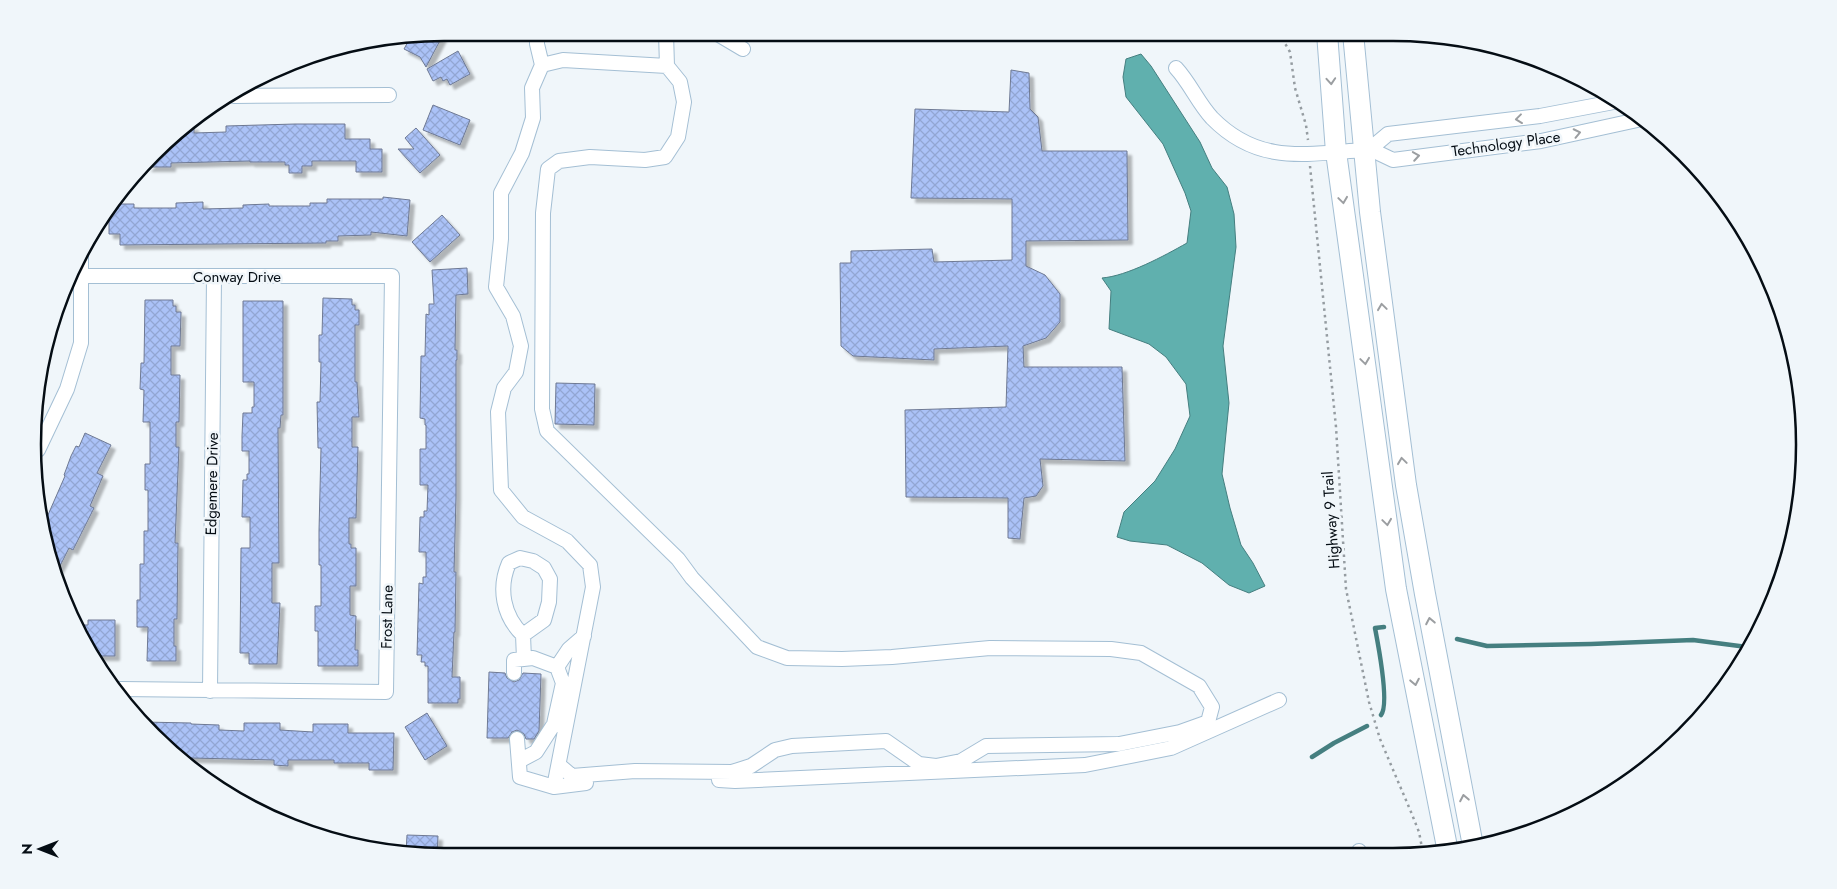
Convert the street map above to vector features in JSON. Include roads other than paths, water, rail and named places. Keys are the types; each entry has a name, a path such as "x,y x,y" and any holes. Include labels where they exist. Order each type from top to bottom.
{"highway":[{"path":"1328,41 1336,152 1396,589 1446,844"},
{"path":"1354,41 1367,149 1370,212 1406,485 1424,594 1473,840"}],"street":[{"path":"537,41 542,65 532,88 533,118 522,153 501,193 501,239 496,287 513,316 521,346 516,372 504,388 498,412 501,490 523,517 567,541 590,565 594,588 554,787"},
{"path":"559,765 572,776 635,771 732,772 751,766 775,750 792,746 886,741 919,764 936,766 961,761 986,746 1119,744 1180,732 1208,722 1212,707 1199,686 1141,653 1111,649 990,648 892,657 842,659 787,658 757,647 692,578 678,559 547,431 542,409 543,214 548,169 559,161 590,157 645,160 665,157 678,137 684,102 680,82 667,66 666,41"},
{"path":"730,41 743,49"},
{"path":"542,65 563,60 667,66"},
{"name":"Technology Place","path":"1176,68 1211,117 1226,130 1243,142 1266,151 1294,155 1367,149 1393,160 1541,141 1633,121"},
{"path":"241,96 390,95"},
{"name":"Technology Place","path":"1367,149 1388,134 1540,116 1607,103"},
{"path":"41,444 67,389 76,362 82,331 81,270"},
{"name":"Conway Drive","path":"81,276 392,276"},
{"name":"Frost Lane","path":"124,689 386,692 392,276"},
{"name":"Edgemere Drive","path":"210,691 214,277"},
{"path":"523,635 544,620 549,602 550,579 544,568 532,560 520,558 509,563 504,575 502,593 508,614 514,626 523,635 524,659"},
{"path":"556,666 569,649 584,636"},
{"path":"514,673 514,660 533,658 556,666"},
{"path":"519,761 536,752 554,724 562,683 556,666"},
{"path":"518,739 520,777 554,787 630,776 735,781 1085,765 1171,748 1279,700"}],"water":[{"path":"1141,54 1151,66 1200,142 1212,168 1227,187 1234,214 1236,247 1223,346 1229,403 1222,474 1241,545 1265,586 1249,593 1229,585 1202,563 1167,545 1130,541 1117,537 1124,512 1155,481 1175,449 1190,416 1186,384 1166,357 1149,344 1109,329 1111,291 1102,278 1123,274 1187,243 1191,211 1185,193 1163,144 1126,97 1123,77 1126,59"}],"waterway":[{"path":"1381,715 1384,687 1375,628 1384,627"},
{"path":"1457,639 1487,646 1693,640 1742,646"},
{"path":"1312,757 1367,726"}]}
